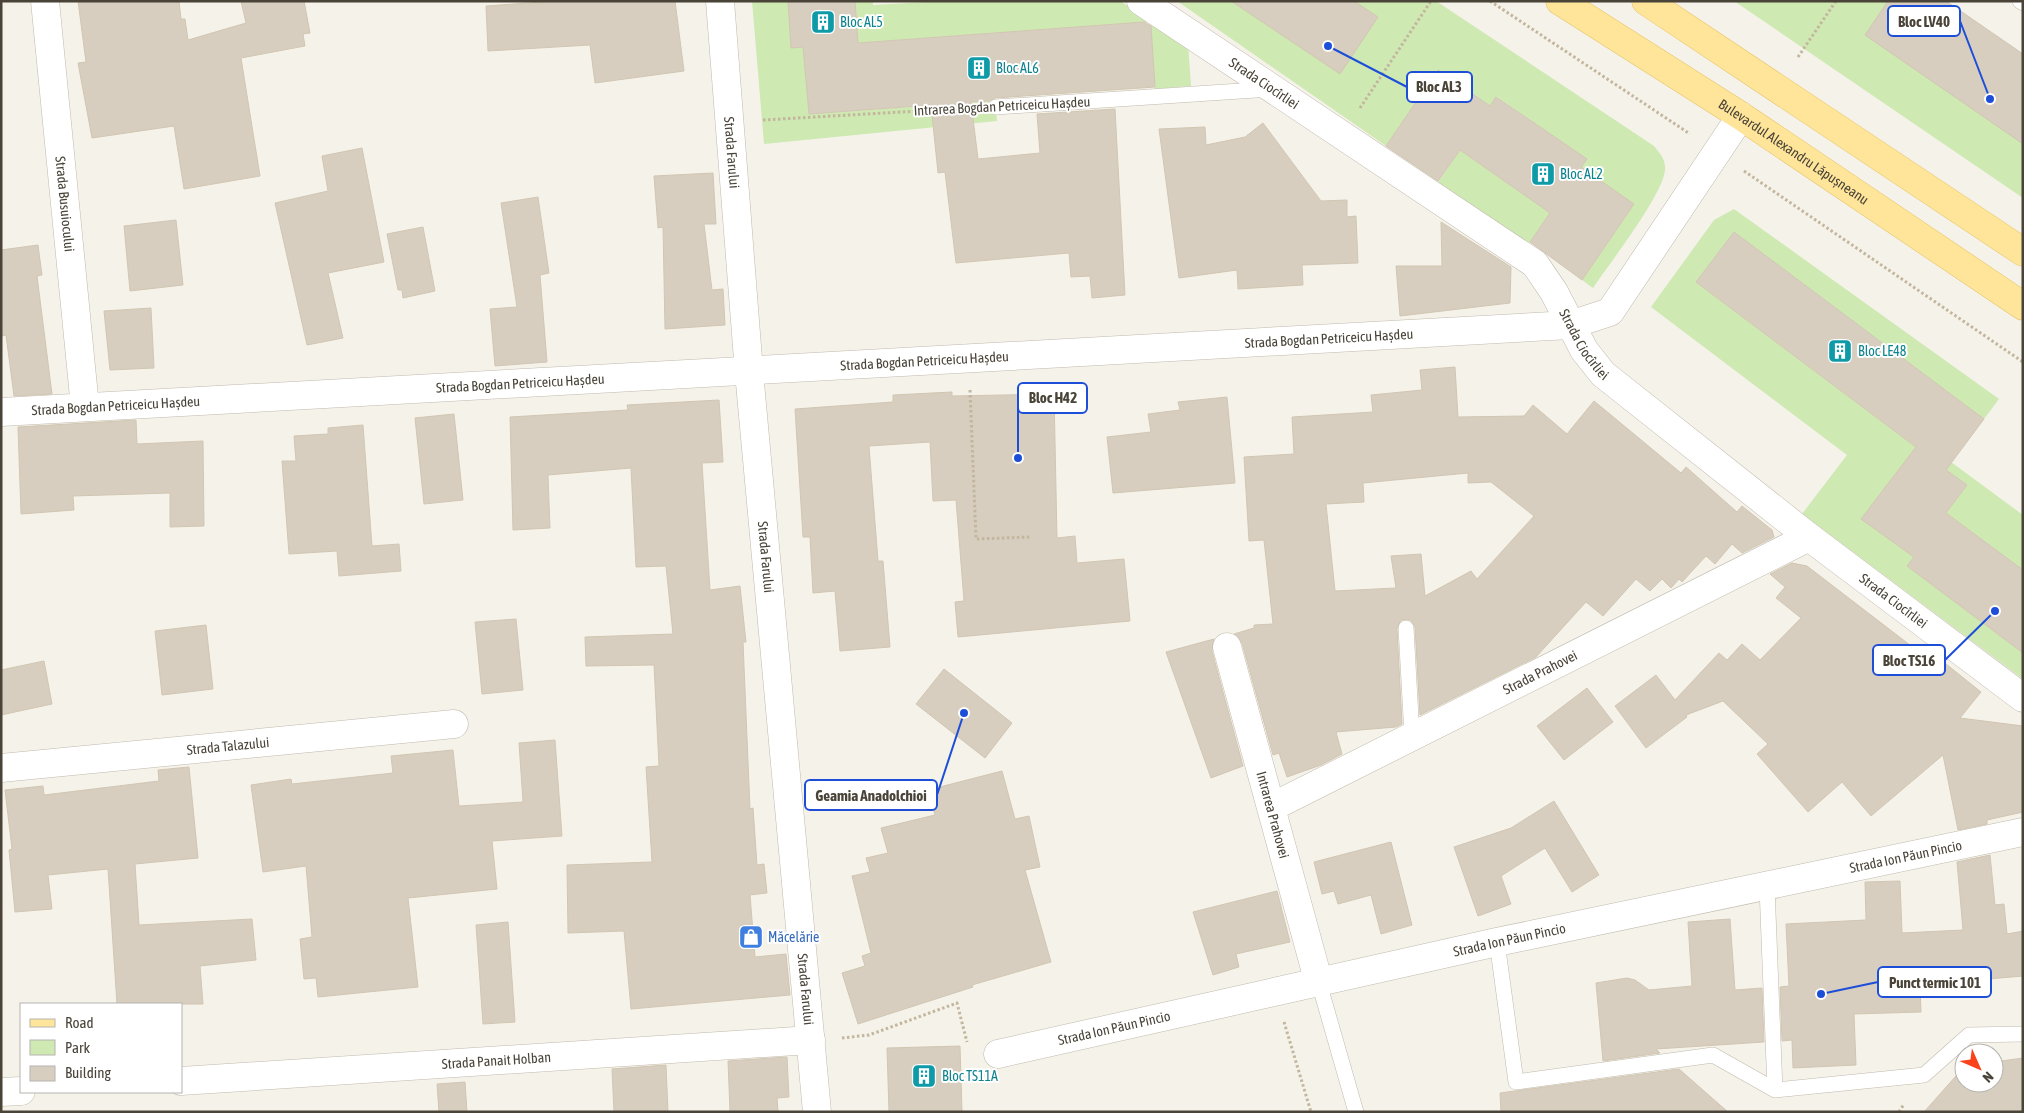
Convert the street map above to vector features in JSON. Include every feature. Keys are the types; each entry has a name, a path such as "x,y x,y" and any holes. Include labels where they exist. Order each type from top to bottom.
{"main road":[{"name":"Bulevardul Alexandru Lăpușneanu","path":"1560,1 1741,116 2023,306"},
{"path":"1646,1 2023,252"}],"street":[{"name":"Strada Busuiocului","path":"45,1 85,407"},
{"name":"Strada Farului","path":"720,1 749,372 812,1040 817,1112"},
{"name":"Strada Ciocîrliei","path":"1141,1 1536,264 1554,292 1584,350 1604,374 1809,537 2023,698"},
{"name":"Strada Bogdan Petriceicu Hașdeu","path":"1,412 969,360 1570,325 1610,312 1741,116"},
{"name":"Strada Prahovei","path":"1272,807 1809,537"},
{"name":"Intrarea Prahovei","path":"1228,647 1319,982"},
{"name":"Strada Talazului","path":"1,768 454,724"},
{"name":"Strada Ion Păun Pincio","path":"998,1054 1497,942 2023,832"},
{"name":"Strada Panait Holban","path":"182,1081 812,1040"},
{"path":"1,1092 20,1091"}],"lane":[{"name":"Intrarea Bogdan Petriceicu Hașdeu","path":"996,107 1273,89"},
{"path":"1406,628 1412,736"},
{"path":"1766,887 1775,1090"},
{"path":"1497,942 1516,1082 1713,1055 1775,1090 1924,1075 1969,1035 2023,1034"},
{"path":"1319,982 1356,1112"}],"path":[{"path":"1342,135 1431,1"},
{"path":"1490,1 1695,138"},
{"path":"1798,57 1836,1"},
{"name":"Intrarea Bogdan Petriceicu Hașdeu","path":"730,122 996,107"},
{"path":"1741,169 2023,362"},
{"path":"969,360 976,539 1030,537"},
{"path":"1275,992 1311,1112"},
{"path":"812,1040 869,1036 957,1003 969,1050"}],"green space":[{"path":"752,1 788,1 792,48 803,47 809,114 995,101 997,121 764,144"},
{"path":"855,1 873,1 873,5 944,1 1120,1 1188,43 1191,86 1155,89 1150,22 858,43"},
{"path":"1177,1 1436,1 1654,146 1665,163 1662,181 1646,212 1593,288 1582,280 1634,204 1581,167 1586,159 1497,97 1490,106 1438,70 1386,146"},
{"path":"1734,1 1888,1 2023,144 2023,198"},
{"path":"1460,150 1550,213 1529,243 1438,182"},
{"path":"1734,209 1999,399 1984,419 1734,232 1696,282 1916,447 1862,519 1914,557 1907,566 2023,653 2023,679 1802,514 1847,455 1651,307 1714,220"},
{"path":"1951,462 2023,515 2023,570 1946,513 1967,485 1946,470"}],"building":[{"path":"78,1 179,1 181,19 185,19 188,40 246,23 241,1 304,1 310,33 303,34 305,46 241,58 260,176 184,189 174,126 92,138 78,63 86,62"},
{"path":"556,1 675,1 684,71 595,83 590,45 488,51 486,6"},
{"path":"788,1 855,1 858,43 1144,22 1151,26 1155,87 995,98 989,101 971,102 978,159 1040,153 1037,114 1115,109 1125,295 1092,298 1090,276 1071,277 1069,253 956,263 945,172 938,173 931,105 809,114 803,47 791,48"},
{"path":"1231,1 1354,1 1378,17 1340,74"},
{"path":"1888,1 1946,1 2023,54 2023,144 1865,35"},
{"name":"Bloc AL2","path":"1438,70 1490,106 1496,97 1587,159 1581,167 1634,204 1582,280 1530,242 1550,213 1460,150 1438,181 1386,146"},
{"path":"1263,123 1321,201 1347,200 1347,217 1356,216 1358,263 1302,265 1303,285 1238,289 1237,270 1179,278 1159,129 1205,127 1206,145 1245,137"},
{"path":"362,148 384,262 328,273 343,338 307,345 275,203 328,191 322,156"},
{"path":"713,173 716,224 704,224 712,290 723,289 725,325 665,329 663,227 658,228 654,176"},
{"path":"538,197 549,273 540,275 547,362 495,366 490,309 517,307 501,203"},
{"path":"176,220 183,285 130,291 124,226"},
{"path":"1441,222 1511,267 1510,303 1400,316 1396,266 1442,266"},
{"path":"423,227 435,291 403,298 402,290 398,290 387,234"},
{"name":"Bloc LE48","path":"1734,232 1984,419 1946,470 1967,485 1946,513 2023,570 2023,653 1907,566 1914,557 1861,519 1916,447 1696,282"},
{"path":"38,245 42,275 37,276 52,394 14,396 6,335 1,336 1,250"},
{"path":"151,308 154,368 110,370 104,311"},
{"path":"1455,367 1458,417 1524,416 1533,405 1567,434 1594,401 1681,473 1686,467 1737,512 1742,506 1772,530 1774,537 1742,553 1732,544 1715,564 1706,556 1682,582 1679,579 1671,588 1662,579 1650,591 1636,579 1603,616 1586,602 1536,657 1420,715 1415,627 1411,620 1401,620 1397,629 1402,724 1396,727 1336,732 1342,754 1321,765 1287,777 1279,753 1273,755 1242,643 1234,634 1254,628 1254,625 1273,624 1264,540 1249,541 1244,457 1294,454 1292,417 1373,412 1371,395 1422,390 1420,370","holes":["1468,473 1468,483 1491,482 1534,516 1477,579 1471,571 1425,596 1421,554 1391,556 1396,588 1335,591 1326,504 1364,502 1363,483"]},
{"path":"952,392 952,396 1054,394 1057,538 1075,536 1077,563 1124,559 1130,621 958,637 955,602 964,601 956,500 933,501 930,442 869,446 878,561 883,561 890,647 840,651 835,591 813,593 810,537 803,537 795,409 893,402 893,395"},
{"path":"1227,397 1235,483 1113,493 1107,437 1151,432 1148,414 1180,410 1178,402"},
{"path":"719,400 723,462 702,463 710,590 740,586 746,642 743,642 750,809 753,808 757,865 764,864 767,893 750,895 755,957 786,954 790,995 631,1009 624,931 568,933 567,865 652,862 646,767 659,766 654,665 586,666 585,637 673,634 666,566 636,567 631,468 548,475 550,528 513,530 510,417 628,410 627,405"},
{"path":"454,414 463,500 424,504 415,418"},
{"path":"136,420 137,444 203,441 204,526 170,527 170,493 73,496 74,510 21,514 18,427"},
{"path":"363,425 372,546 399,544 401,571 339,576 337,551 289,554 282,461 296,461 294,436 328,434 328,428"},
{"path":"1792,563 1807,566 1932,662 1936,656 1981,692 1960,718 2023,726 2023,812 1987,820 1987,824 1958,830 1943,755 1871,816 1842,782 1808,812 1757,754 1768,744 1723,701 1686,715 1687,717 1646,748 1615,706 1656,675 1675,700 1719,653 1727,660 1742,644 1760,660 1801,618 1776,598 1785,587 1770,574"},
{"path":"516,619 523,690 482,694 475,622"},
{"path":"206,625 213,689 162,695 155,631"},
{"path":"1214,639 1212,651 1243,766 1211,778 1166,652"},
{"path":"44,661 52,704 1,715 1,670"},
{"path":"944,669 1012,723 985,758 916,704"},
{"path":"1587,688 1613,722 1564,760 1537,726"},
{"path":"555,740 562,836 492,841 497,889 408,898 418,987 318,997 316,978 304,979 300,939 312,937 306,866 263,872 251,785 291,779 292,784 393,773 391,756 453,750 459,806 523,802 519,743"},
{"path":"189,767 198,858 135,864 139,925 252,919 256,960 200,966 203,1004 117,1003 108,869 48,875 52,909 15,912 9,850 12,849 5,790 43,786 44,795 159,781 158,770"},
{"path":"1002,771 1015,819 1029,816 1040,867 1025,870 1051,962 972,985 973,987 858,1024 842,973 865,966 862,956 871,953 852,876 870,872 866,858 888,853 881,828 935,815 928,790"},
{"path":"1554,801 1599,875 1572,892 1545,848 1501,876 1511,904 1478,916 1454,847 1511,828"},
{"path":"1391,842 1412,925 1381,934 1371,895 1338,904 1334,891 1322,894 1314,862"},
{"path":"1990,855 1995,905 2004,904 2007,934 2023,931 2023,976 1920,985 1921,1012 1854,1014 1856,1065 1793,1068 1792,1040 1782,1041 1780,987 1789,986 1786,924 1866,920 1865,882 1900,881 1902,933 1963,930 1957,862"},
{"path":"1277,891 1290,942 1236,954 1239,967 1213,975 1193,912"},
{"path":"1730,919 1735,990 1762,988 1764,1042 1656,1049 1660,1053 1603,1061 1596,983 1627,978 1635,980 1649,990 1692,986 1688,922"},
{"path":"508,922 515,1022 483,1024 476,925"},
{"name":"Bloc TS11A","path":"960,1046 962,1112 889,1112 887,1048"},
{"path":"787,1057 789,1097 777,1098 778,1112 730,1112 728,1061"},
{"path":"2023,1058 2023,1112 1924,1112 1954,1078 1954,1093 2004,1093 2004,1061"},
{"path":"666,1065 668,1112 614,1112 612,1069"},
{"path":"1679,1069 1728,1112 1501,1112 1500,1093"},
{"path":"465,1082 467,1112 439,1112 437,1084"}],"place":[{"name":"Bloc AL5","path":"823,22"},
{"name":"Bloc AL3","path":"1328,46"},
{"name":"Bloc AL6","path":"979,68"},
{"name":"Bloc LV40","path":"1990,99"},
{"name":"Bloc AL2","path":"1543,174"},
{"name":"Bloc LE48","path":"1840,351"},
{"name":"Bloc H42","path":"1018,458"},
{"name":"Bloc TS16","path":"1995,611"},
{"name":"Geamia Anadolchioi","path":"964,713"},
{"name":"Măcelărie","path":"751,937"},
{"name":"Punct termic 101","path":"1821,994"},
{"name":"Bloc TS11A","path":"924,1076"}]}
